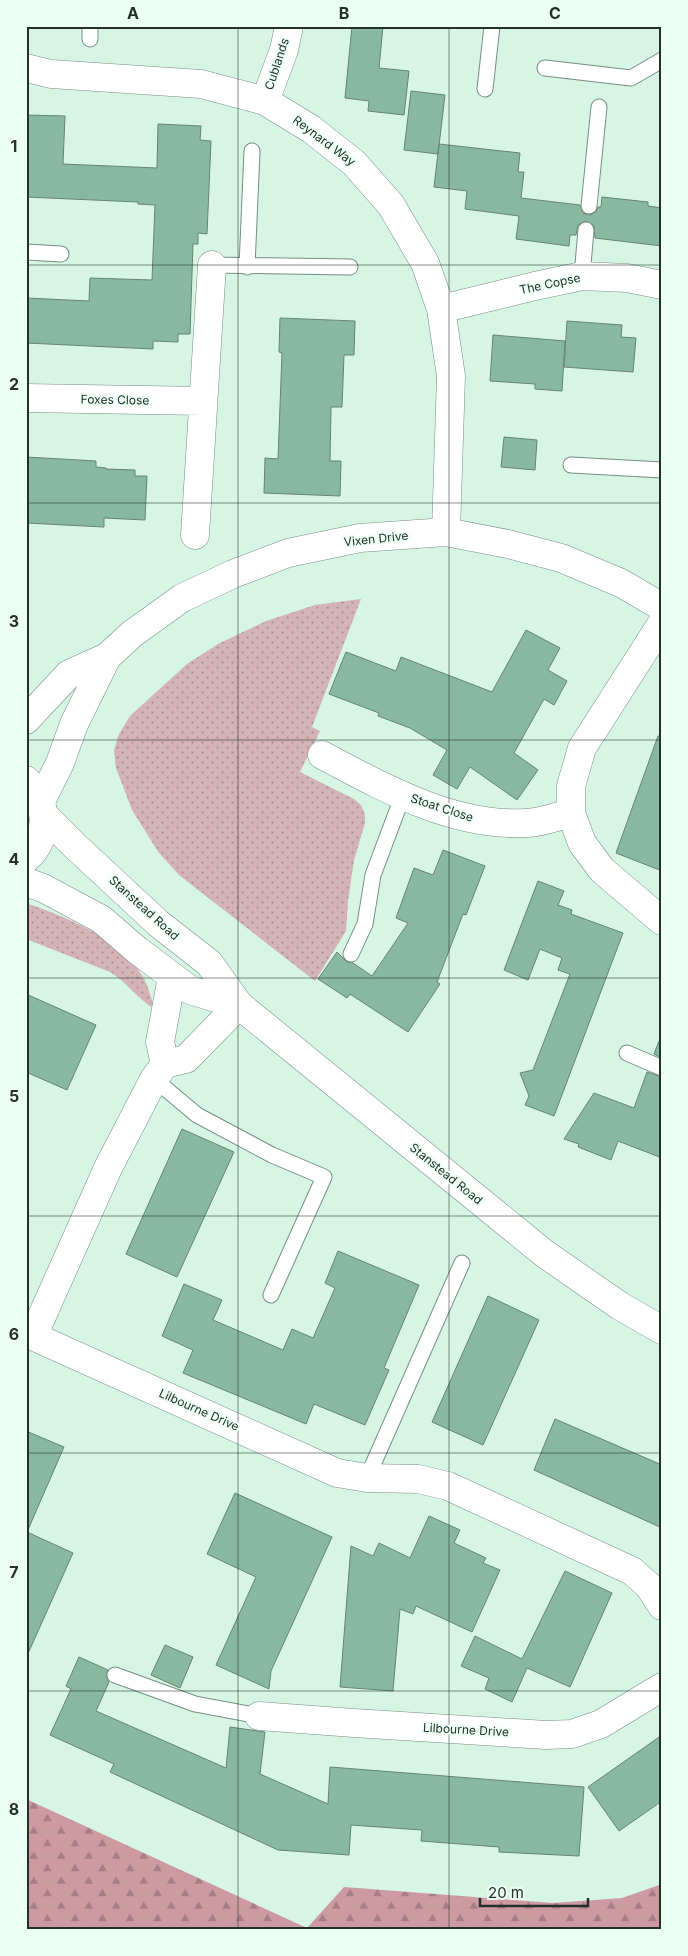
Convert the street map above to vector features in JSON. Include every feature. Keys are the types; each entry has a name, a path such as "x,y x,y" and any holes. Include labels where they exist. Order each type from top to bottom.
{"street":[{"name":"Cublands","path":"265,101 284,50 289,26"},
{"name":"Reynard Way","path":"26,68 51,74 202,84 265,101 311,129 354,163 391,205 425,264 441,309 451,376 446,532"},
{"path":"195,535 212,265"},
{"name":"The Copse","path":"441,309 582,276 627,278 662,285"},
{"name":"Foxes Close","path":"26,398 203,401"},
{"name":"Vixen Drive","path":"26,720 69,674 107,657 132,634 182,598 234,574 288,553 360,538 446,532 508,544 561,558 621,583 662,607"},
{"path":"662,623 582,748 571,786 571,813 582,843 602,870 662,921"},
{"name":"Vixen Drive","path":"26,860 38,846 44,832 38,799 60,763 74,724 107,657"},
{"name":"Stoat Close","path":"322,755 381,786 435,808 482,822 528,823 571,813"},
{"name":"Stanstead Road","path":"38,799 74,846 159,924 209,963 239,1005 545,1254 620,1306 662,1330"},
{"name":"Stanstead Road","path":"26,882 43,888 101,919 137,950 190,990 239,1005"},
{"path":"172,977 160,1042 160,1071 186,1060 239,1005"},
{"name":"Lilbourne Drive","path":"160,1071 108,1168 29,1335 337,1473 367,1478 418,1479 448,1486 632,1570 649,1586 662,1606"},
{"name":"Lilbourne Drive","path":"259,1716 354,1724 546,1735 572,1734 600,1724 662,1687"}],"lane":[{"path":"485,89 492,26"},
{"path":"545,68 631,78 662,60"},
{"path":"589,206 599,107"},
{"path":"247,266 252,151"},
{"path":"582,276 586,230"},
{"path":"26,252 61,254"},
{"path":"212,265 350,268"},
{"path":"571,465 662,470"},
{"path":"351,954 365,924 373,875 403,795"},
{"path":"627,1053 662,1068"},
{"path":"160,1071 197,1115 272,1156 324,1177 271,1295"},
{"path":"367,1478 462,1262"},
{"path":"116,1675 195,1704 259,1716"}],"shaded area":[{"path":"361,599 312,727 320,731 300,772 354,799 361,805 365,814 365,823 354,860 346,931 315,981 179,875 159,853 132,810 116,768 114,750 119,734 130,716 187,664 218,644 266,621 315,605"},
{"path":"26,903 92,931 122,952 135,965 144,979 155,1009 110,972 26,939"}],"green space":[{"path":"26,1799 307,1928 344,1887 553,1903 622,1898 662,1884 662,1930 26,1930"}],"building":[{"path":"352,26 383,26 379,68 409,71 404,115 368,111 369,101 345,98"},
{"path":"411,91 445,95 438,154 404,150"},
{"path":"26,115 65,116 63,164 157,168 158,124 201,126 200,140 211,141 207,234 198,233 198,244 193,244 190,334 178,334 178,342 153,341 153,349 26,343 26,298 89,301 90,278 152,280 155,205 138,204 138,202 26,197"},
{"path":"439,144 520,153 518,172 524,172 521,198 580,205 583,213 589,215 596,212 598,207 601,207 602,197 648,202 648,206 662,208 662,246 595,238 594,226 586,221 578,225 576,235 570,235 569,246 516,239 519,216 465,209 467,191 434,187"},
{"path":"280,318 355,321 354,355 344,355 342,407 331,407 330,461 341,461 340,496 264,493 265,458 278,459 282,353 279,352"},
{"path":"567,321 622,325 621,337 636,338 633,372 564,367"},
{"path":"493,335 565,341 562,391 535,389 535,384 490,381"},
{"path":"504,437 537,440 535,470 501,467"},
{"path":"26,457 96,461 96,467 135,470 135,476 147,476 145,520 104,518 104,527 26,523"},
{"path":"526,630 560,648 548,670 567,681 554,705 544,699 514,753 538,770 517,800 470,767 457,789 433,775 447,750 410,728 378,716 379,713 329,694 346,652 396,671 401,657 492,692"},
{"path":"658,736 662,736 662,871 616,853"},
{"path":"443,850 485,866 466,915 463,914 437,982 440,984 408,1032 350,994 347,998 318,979 337,952 347,962 353,963 372,976 408,923 396,918 414,868 433,875"},
{"path":"538,881 564,891 558,905 572,910 571,914 623,933 554,1116 525,1105 529,1096 520,1073 533,1070 570,974 558,970 562,958 540,949 528,980 504,970"},
{"path":"26,994 96,1025 67,1090 26,1072"},
{"path":"659,1041 662,1041 662,1058 654,1054"},
{"path":"647,1072 662,1077 662,1158 618,1141 611,1160 578,1147 579,1144 564,1139 594,1093 634,1108"},
{"path":"182,1129 234,1152 177,1277 126,1254"},
{"path":"338,1251 419,1285 384,1368 389,1370 365,1425 314,1404 306,1424 183,1373 193,1350 162,1336 184,1284 222,1300 213,1320 283,1350 292,1329 313,1338 335,1288 325,1283"},
{"path":"488,1296 539,1320 483,1445 432,1422"},
{"path":"555,1419 662,1465 662,1528 534,1470"},
{"path":"26,1431 64,1447 27,1532 73,1553 26,1658"},
{"path":"235,1493 332,1537 271,1671 269,1689 216,1665 256,1577 207,1554"},
{"path":"429,1516 460,1530 454,1543 486,1558 483,1563 500,1570 472,1632 416,1606 413,1614 400,1609 393,1691 340,1687 351,1546 373,1556 379,1543 410,1558"},
{"path":"565,1571 612,1593 570,1687 527,1668 512,1702 485,1689 489,1678 461,1666 475,1636 522,1659"},
{"path":"165,1645 193,1657 180,1688 151,1675"},
{"path":"79,1657 108,1670 106,1676 109,1682 96,1711 226,1768 230,1727 265,1732 260,1774 328,1804 330,1767 584,1787 579,1856 499,1852 499,1847 421,1841 422,1830 351,1825 349,1855 278,1850 110,1772 114,1764 50,1735 71,1689 66,1686"},
{"path":"662,1735 662,1801 619,1831 588,1787"}]}
